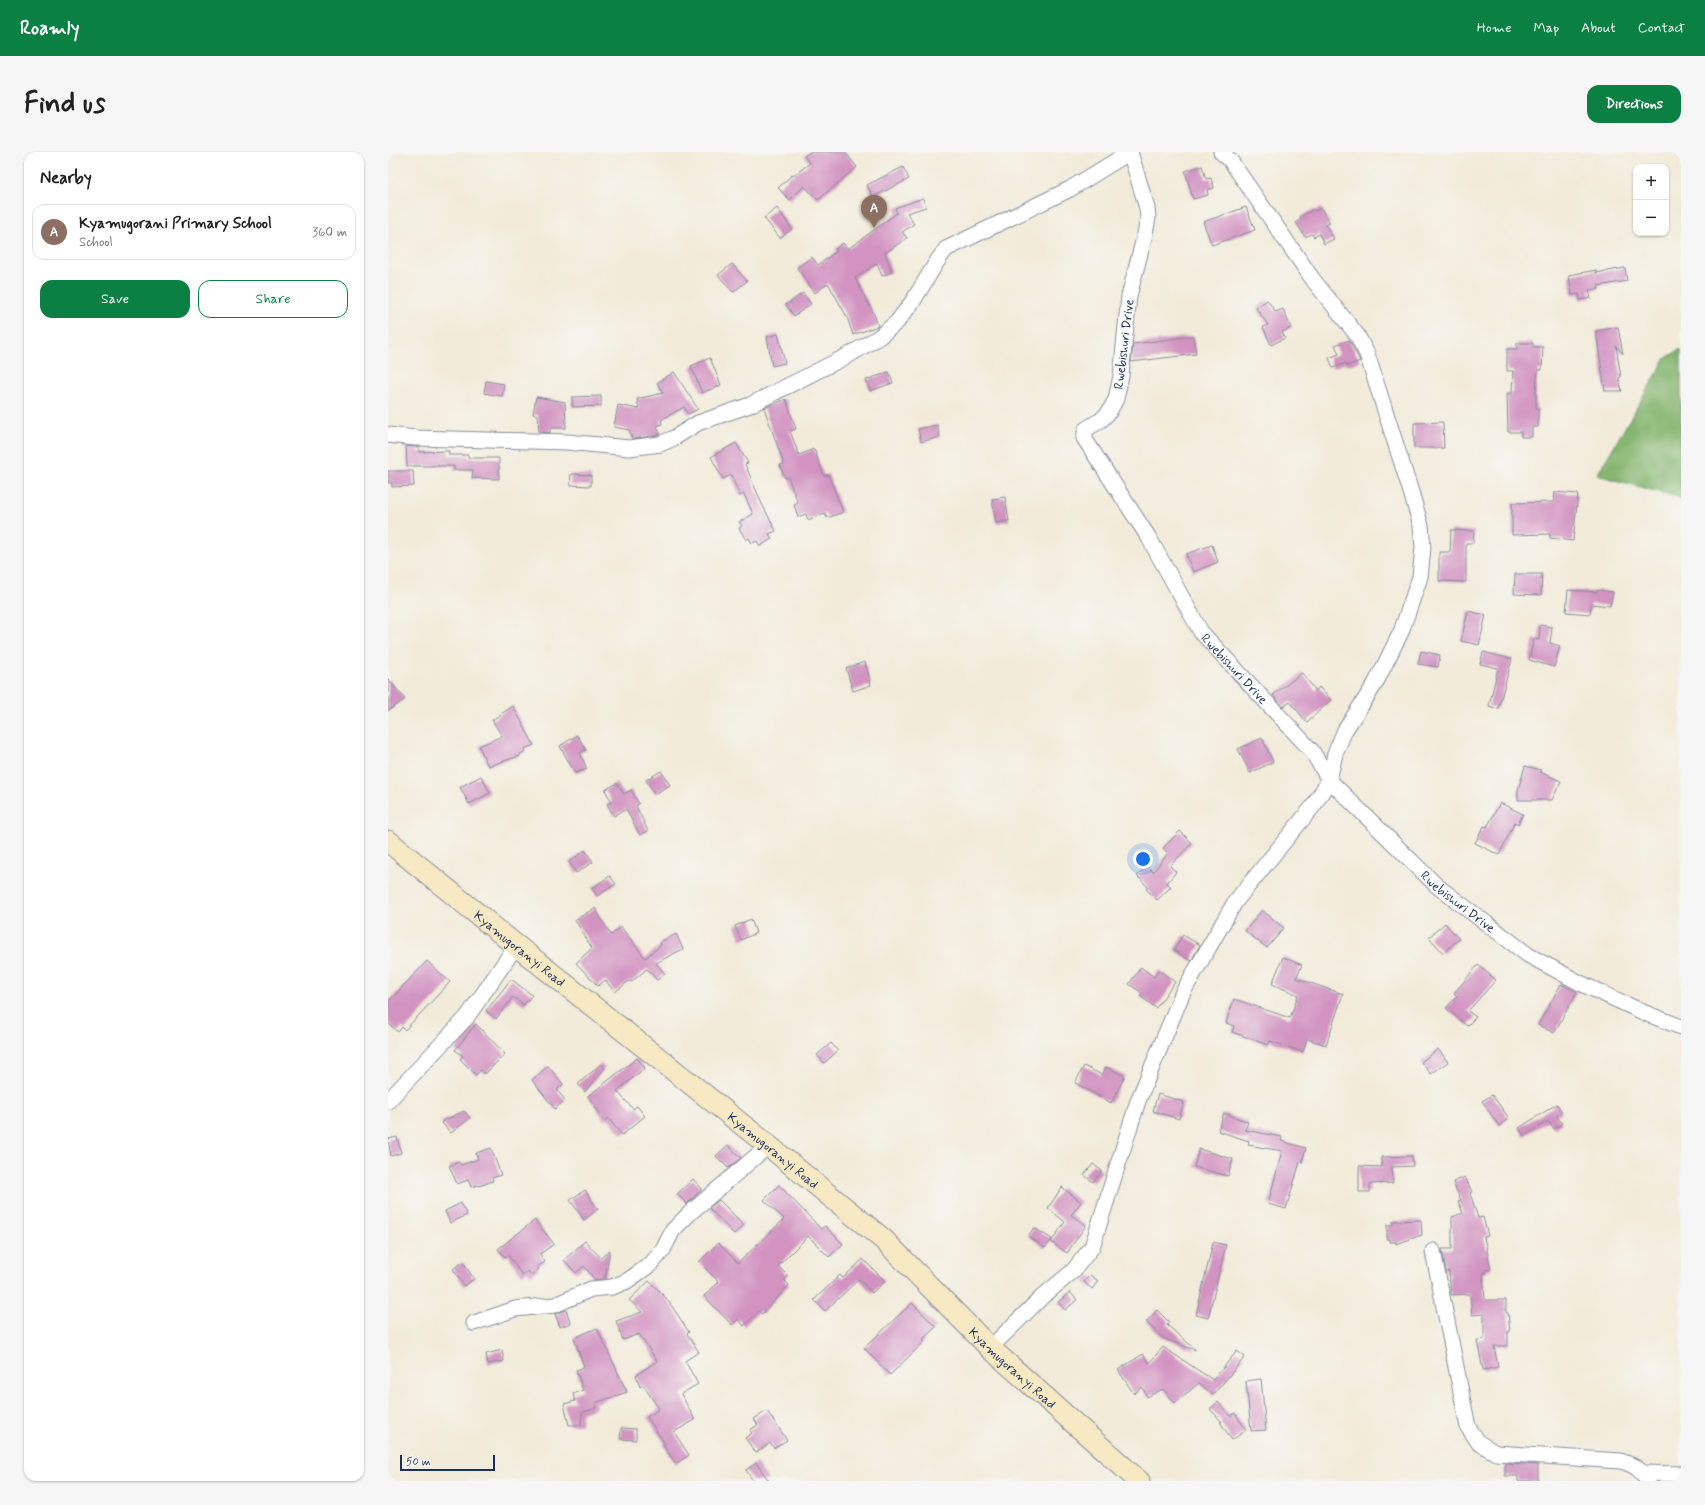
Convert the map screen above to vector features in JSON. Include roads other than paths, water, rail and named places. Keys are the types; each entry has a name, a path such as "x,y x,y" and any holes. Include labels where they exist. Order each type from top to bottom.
{"street":[{"path":"388,435 415,438 567,442 630,448 653,446 666,442 698,423 750,405 849,355 879,337 897,322 913,301 946,249 1070,189 1130,152"},
{"name":"Rwebishuri Drive","path":"1130,152 1148,218 1146,234 1129,296 1121,376 1116,398 1110,412 1101,420 1086,429 1084,438 1149,538 1201,632 1312,751 1329,780 1437,886 1528,955 1580,983 1645,1013 1681,1027"},
{"path":"990,1348 1042,1297 1073,1271 1092,1247 1138,1102 1183,992 1235,902 1314,805 1329,780 1335,754 1345,730 1375,684 1406,618 1420,577 1424,548 1420,526 1411,492 1367,354 1357,335 1314,280 1230,160 1221,152"},
{"name":"Kyamugoranyi Road","path":"388,842 884,1240 990,1348 1139,1481"},
{"path":"388,1101 467,1016 516,946"},
{"path":"474,1323 515,1309 555,1305 591,1288 612,1287 627,1281 651,1264 663,1250 674,1230 690,1212 768,1146"},
{"path":"1433,1251 1468,1427 1479,1443 1496,1453 1621,1461 1635,1466 1645,1477 1681,1474"}],"place":[{"name":"Kyamugorani Primary School","path":"874,228"}]}
